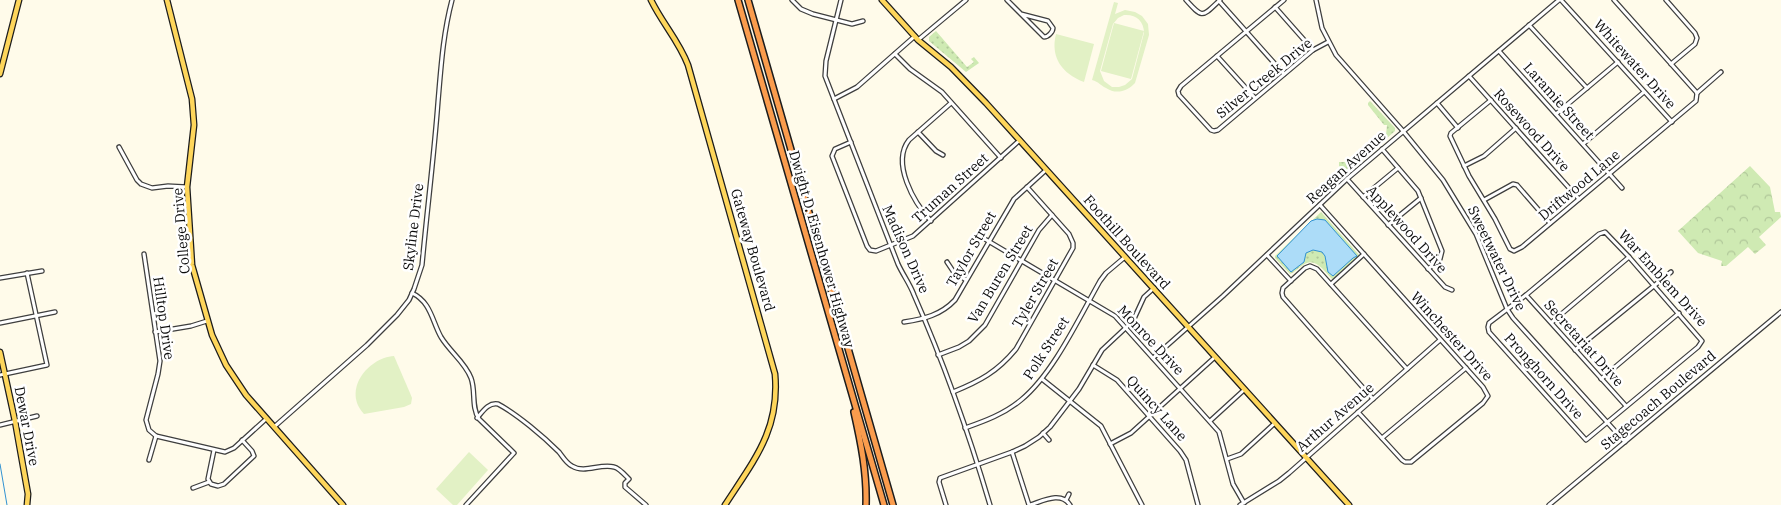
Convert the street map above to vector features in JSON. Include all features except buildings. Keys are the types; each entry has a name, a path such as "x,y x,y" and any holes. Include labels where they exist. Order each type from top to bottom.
{"highway":[{"name":"Dwight D. Eisenhower Highway","path":"738,0 884,505"},
{"name":"Dwight D. Eisenhower Highway","path":"748,0 894,505"},
{"path":"842,358 864,455 867,485 866,505"}],"main road":[{"path":"0,74 18,1 11,0"},
{"name":"College Drive","path":"167,0 192,99 194,125 187,187 192,265 208,322 218,348 236,380 266,419 343,505"},
{"name":"Gateway Boulevard","path":"652,0 659,16 678,44 688,65 775,374 775,410 768,434 725,505"},
{"name":"Foothill Boulevard","path":"882,0 917,38 951,67 1020,140 1349,505"},
{"name":"Dewar Drive","path":"0,352 2,374 15,421 28,494 26,505"}],"street":[{"name":"Skyline Drive","path":"274,428 367,345 397,315 412,293 422,265 438,102 440,62 452,0"},
{"path":"792,0 806,12 852,24 863,21"},
{"name":"Madison Drive","path":"841,0 825,66 825,76 891,246 902,272 914,293 953,392 990,505"},
{"path":"834,99 857,88 895,54 966,0"},
{"path":"1007,0 1021,14 1044,37 1047,37 1053,31 1048,21 1021,14"},
{"path":"1186,0 1197,13 1202,14 1206,13 1220,0 1284,74"},
{"path":"1255,98 1217,56 1284,0"},
{"name":"Sweetwater Drive","path":"1316,0 1328,42 1336,55 1443,180 1476,234 1507,309 1513,318 1625,442"},
{"name":"Reagan Avenue","path":"1153,358 1347,179 1560,0"},
{"name":"Whitewater Drive","path":"1560,0 1672,122"},
{"path":"1614,0 1697,93"},
{"path":"1666,0 1695,32 1697,38 1695,44 1671,64"},
{"path":"1275,7 1313,50"},
{"path":"1530,25 1587,88"},
{"name":"Silver Creek Drive","path":"1217,56 1180,86 1178,90 1179,95 1214,131 1218,130 1313,50 1328,42"},
{"name":"Laramie Street","path":"1499,51 1622,188"},
{"path":"895,54 910,69 936,88 1001,158"},
{"path":"1556,114 1618,62"},
{"name":"Driftwood Lane","path":"1484,200 1510,249 1518,250 1696,101 1697,93 1721,72"},
{"name":"Rosewood Drive","path":"1469,76 1580,199"},
{"path":"1583,144 1644,92"},
{"path":"1491,100 1451,133 1450,136 1464,166 1484,200 1513,184 1517,185 1550,223"},
{"path":"931,221 918,206 902,165 902,155 906,145 918,132 951,103"},
{"path":"1437,103 1458,128"},
{"path":"1464,166 1484,156 1516,128"},
{"path":"918,132 936,151 943,155"},
{"name":"Truman Street","path":"891,246 914,236 1020,140"},
{"path":"850,142 837,147 833,151 832,156 836,167 868,248 876,251 891,246"},
{"path":"119,146 136,180 141,184 152,188 168,186 187,187"},
{"path":"1382,149 1418,191 1442,251 1440,259 1428,270"},
{"path":"1363,197 1398,168"},
{"name":"Taylor Street","path":"904,322 924,319 949,307 955,300 1009,205 1046,169"},
{"name":"Applewood Drive","path":"1347,179 1428,270 1445,287 1452,290"},
{"name":"Tyler Street","path":"953,392 988,376 1016,350 1071,253 1073,243 1069,234 1027,187"},
{"path":"1388,225 1421,198"},
{"name":"Winchester Drive","path":"1320,204 1466,368 1488,396 1487,400 1476,410 1411,462 1402,460 1358,412"},
{"name":"Van Buren Street","path":"938,355 959,347 977,334 985,325 1039,230 1052,215"},
{"name":"War Emblem Drive","path":"1526,295 1599,234 1605,232 1630,256 1702,341 1698,347 1626,406"},
{"name":"Monroe Drive","path":"978,235 1115,316 1126,327 1219,432 1233,484 1244,502"},
{"name":"Hilltop Drive","path":"144,254 160,367 146,420 149,430 156,436"},
{"path":"1267,254 1291,281"},
{"path":"1331,284 1364,254"},
{"name":"Polk Street","path":"966,428 1007,410 1020,401 1042,379 1106,273 1125,256"},
{"path":"1552,322 1630,256"},
{"path":"947,262 953,271 966,280"},
{"path":"1373,399 1282,295 1282,290 1308,266 1317,269 1407,369"},
{"path":"0,278 42,271"},
{"path":"1575,350 1671,272"},
{"path":"2,374 47,365 27,273"},
{"path":"946,505 939,482 940,478 1012,452 1043,434 1079,389 1108,343 1137,315 1140,303 1154,288"},
{"path":"412,293 424,301 441,338 468,371 474,387 478,418 514,453 466,505"},
{"path":"1507,309 1526,295"},
{"name":"Secretariat Drive","path":"1526,295 1626,406"},
{"name":"Pronghorn Drive","path":"1507,309 1490,322 1489,332 1586,440 1607,422"},
{"path":"0,323 55,312"},
{"name":"Stagecoach Boulevard","path":"1549,505 1781,312"},
{"path":"1601,379 1679,313"},
{"path":"155,332 208,322"},
{"name":"Arthur Avenue","path":"1240,505 1279,481 1440,340"},
{"path":"1110,444 1131,433 1215,356"},
{"name":"Quincy Lane","path":"1093,365 1116,380 1180,451 1186,460 1198,505"},
{"path":"1382,438 1466,368"},
{"path":"1042,379 1101,426 1142,505"},
{"path":"1210,421 1245,389"},
{"path":"478,418 489,405 498,404 528,426 574,467 580,469 612,466 617,468 629,479 625,483 625,487 646,505"},
{"path":"1607,422 1626,406"},
{"path":"0,425 37,416"},
{"path":"149,460 156,436 225,452 230,450 266,419"},
{"path":"1226,459 1241,454 1275,422"},
{"path":"1043,434 1049,440"},
{"path":"214,450 208,475 209,482 214,486 221,486 252,459 254,453 242,440"},
{"path":"1012,452 1029,505 1056,497 1066,500 1070,505"},
{"path":"194,488 209,482"},
{"path":"1066,500 1069,494"}],"green space":[{"path":"1114,2 1118,3 1115,14 1125,10 1135,12 1142,16 1148,24 1149,35 1135,83 1129,88 1118,92 1110,90 1092,80","holes":["1124,15 1136,17 1143,25 1144,33 1132,79 1125,85 1112,87 1104,81 1100,71 1113,24"]},
{"path":"1114,23 1144,31 1131,79 1101,71"},
{"path":"936,31 967,67 974,62 971,59 974,57 979,63 966,72 929,41 929,37"},
{"path":"1056,34 1094,44 1084,82 1076,79 1060,64 1055,50"},
{"path":"1370,101 1395,128 1395,131 1345,173 1339,166 1339,162 1354,162 1361,154 1363,156 1375,146 1373,144 1383,135 1386,135 1387,125 1384,125 1368,105"},
{"path":"1750,166 1770,187 1775,212 1780,212 1781,217 1759,237 1766,245 1755,254 1748,247 1726,266 1721,266 1722,261 1698,253 1678,231"},
{"path":"1321,212 1360,256 1334,279 1315,263 1311,262 1290,274 1275,256"},
{"path":"394,356 412,398 411,404 364,414 358,405 356,396 357,386 361,377 375,363 384,358"},
{"path":"469,452 488,470 457,505 453,505 436,489"}],"water":[{"path":"1317,219 1325,220 1357,256 1333,276 1328,272 1325,256 1322,252 1313,250 1306,253 1304,262 1291,272 1277,256 1311,221"}],"waterway":[{"path":"0,464 7,505"}]}
